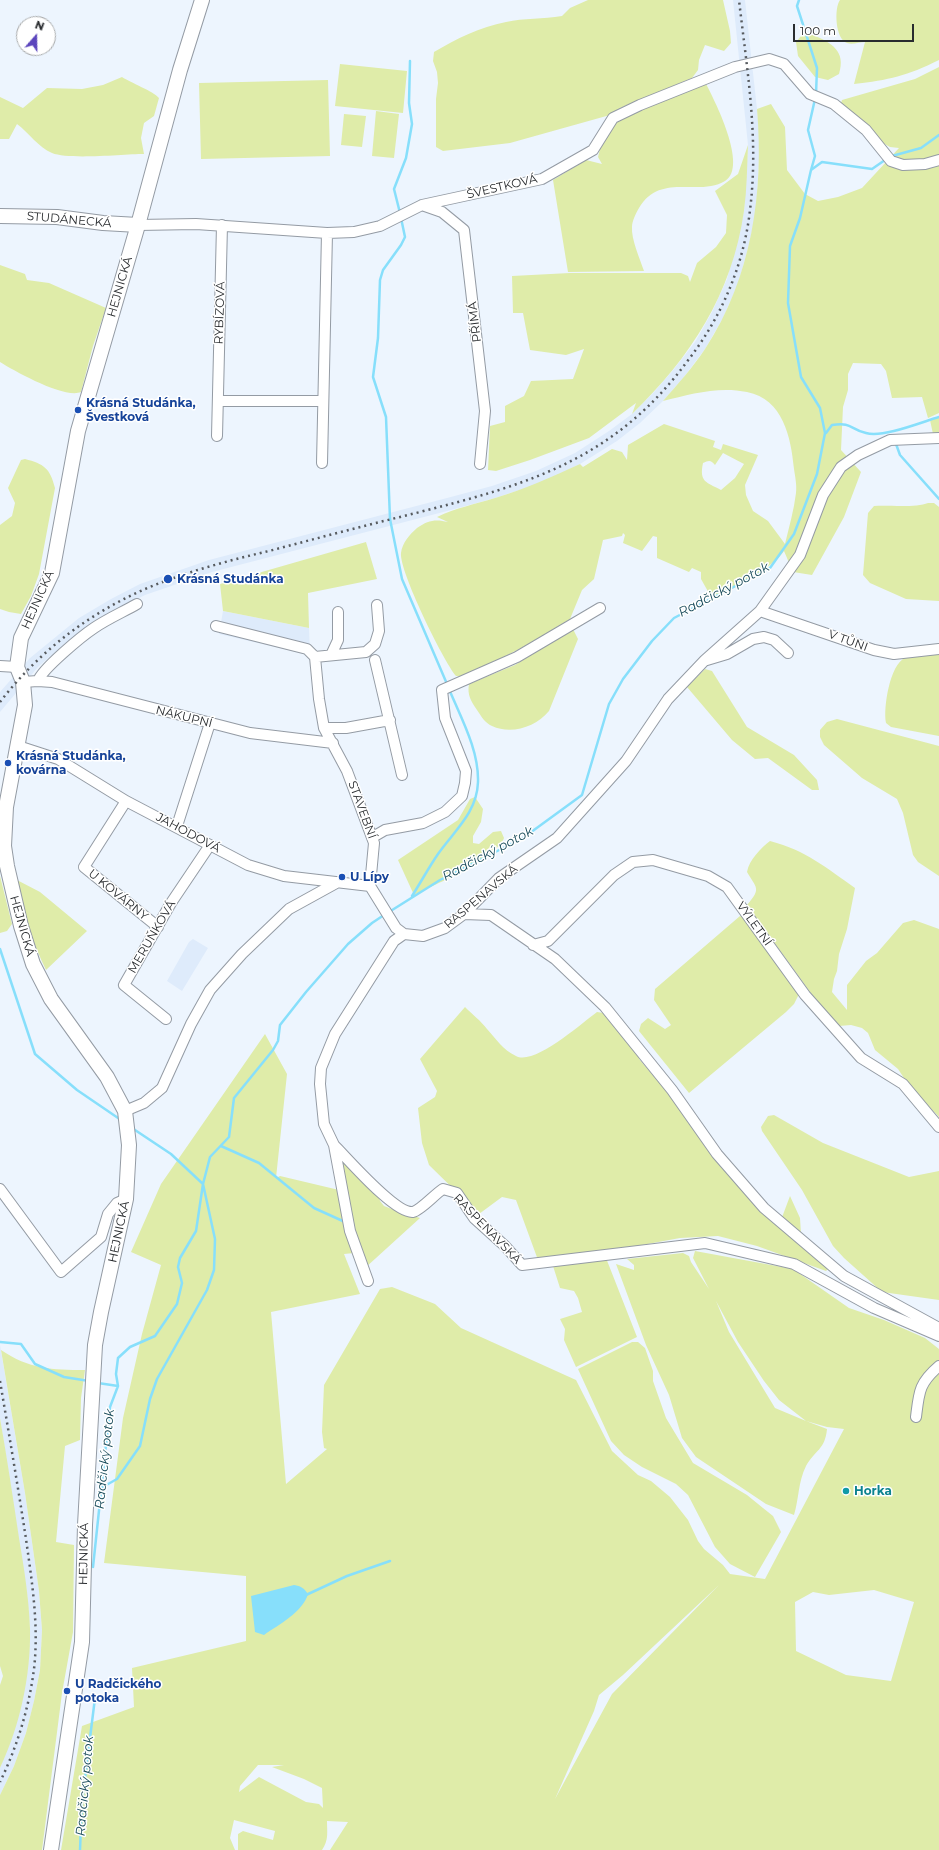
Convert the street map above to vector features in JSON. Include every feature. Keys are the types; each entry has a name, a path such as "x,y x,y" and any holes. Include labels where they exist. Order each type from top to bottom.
{"main road":[{"name":"HEJNICKÁ","path":"51,1850 82,1642 85,1525 95,1345 126,1199 129,1145 125,1111 107,1077 68,1024 41,983 33,964 21,926 7,866 4,846 6,807 25,705 23,682 17,667 21,638 52,573 78,431 138,225 180,70 202,0"},
{"name":"STUDÁNECKÁ","path":"0,216 57,217 103,223 138,225"}],"street":[{"name":"ŠVESTKOVÁ","path":"138,225 222,225 327,233 354,232 380,226 422,205 542,178 593,150 613,118 640,105 735,67 769,59 784,64 810,94 834,104 866,130 891,161 903,165 925,164 939,160"},
{"name":"PŘÍMÁ","path":"422,205 442,212 464,230 485,411 480,464"},
{"name":"RYBÍZOVÁ","path":"217,436 222,225"},
{"path":"322,463 327,233"},
{"path":"218,401 323,401"},
{"name":"RASPENAVSKÁ","path":"368,1281 350,1231 334,1145 324,1124 320,1084 321,1068 335,1034 394,941 404,934 423,936 445,928 464,914 499,878 557,838 626,761 668,699 705,660 760,611 800,555 823,494 841,467 858,455 890,440 939,438"},
{"path":"38,681 40,676 52,663 93,628 137,604"},
{"path":"216,626 307,649 315,656 366,652 375,644 379,631 377,605"},
{"path":"373,837 385,830 423,823 445,812 462,796 466,771 445,718 442,690 517,657 600,608"},
{"name":"V TŮNI","path":"760,611 874,650 894,654 939,649"},
{"path":"331,655 338,640 338,612"},
{"path":"705,660 728,654 753,640 764,637 774,640 788,653"},
{"name":"STAVEBNÍ","path":"315,656 319,699 324,728 347,771 373,837 374,843 370,886"},
{"path":"375,660 402,775"},
{"path":"0,666 17,667"},
{"name":"NÁKUPNÍ","path":"23,682 52,682 210,724 250,733 333,743"},
{"path":"324,728 346,728 390,720"},
{"path":"176,826 210,724"},
{"name":"JAHODOVÁ","path":"18,746 58,759 126,801 248,865 284,876 370,886"},
{"name":"U KOVÁRNY","path":"126,801 84,867 158,927"},
{"name":"MERUŇKOVÁ","path":"166,1019 124,985 171,903 210,845"},
{"name":"VÝLETNÍ","path":"533,945 548,941 614,875 632,862 653,860 708,876 727,887 805,995 861,1058 903,1084 939,1127"},
{"path":"125,1111 144,1103 162,1088 191,1024 210,990 242,954 290,909 338,882"},
{"path":"370,886 396,928 404,934"},
{"path":"464,914 491,915 555,959 605,1007 672,1090 717,1154 764,1208 844,1276 939,1328"},
{"name":"RASPENAVSKÁ","path":"334,1145 389,1201 404,1210 413,1212 420,1209 433,1195 443,1189 457,1193 474,1218 505,1246 522,1265 705,1243 794,1264 874,1308 939,1336"},
{"path":"0,1189 61,1272 101,1237 108,1214 116,1203 126,1199"},
{"path":"916,1417 919,1392 927,1376 939,1366"}],"shaded area":[{"path":"733,0 745,0 757,109 760,144 756,213 738,284 723,318 705,349 684,377 663,401 640,423 617,441 580,464 541,483 451,510 212,572 145,595 117,609 86,628 61,647 38,667 0,712 0,692 30,658 79,618 140,584 209,560 492,486 536,471 575,453 632,414 674,369 695,342 712,312 727,279 744,211 748,145"},
{"path":"223,611 309,628 310,655 219,634"},
{"path":"193,939 208,948 182,991 167,981 189,942"},
{"path":"0,1345 25,1493 39,1591 42,1630 40,1670 26,1733 14,1766 0,1795 0,1768 14,1730 28,1668 30,1630 27,1593 0,1418"}],"green space":[{"path":"588,0 723,0 730,31 731,43 724,51 705,45 699,60 698,70 692,78 620,108 610,115 510,143 443,151 436,147 436,99 438,83 437,72 433,61 434,52 468,34 496,24 562,16 570,8"},
{"path":"840,0 939,0 939,60 917,70 898,76 878,81 854,84 865,42 849,44 840,36 836,16"},
{"path":"813,35 826,41 836,49 841,59 839,74 828,80 815,77 798,56 796,42 801,36"},
{"path":"340,64 407,71 403,113 335,106"},
{"path":"939,67 939,413 928,418 922,397 892,398 886,371 881,364 853,363 848,374 848,390 843,407 841,450 861,472 844,517 812,575 793,572 784,551 771,564 750,579 728,591 710,595 701,579 701,572 692,568 689,572 657,558 657,537 653,536 642,551 623,543 625,535 623,533 622,536 603,540 594,579 582,590 570,619 529,644 474,672 463,676 456,676 432,635 407,578 402,563 401,553 409,536 425,523 436,520 448,522 437,517 444,514 517,491 580,464 583,467 612,449 622,452 627,460 628,445 664,424 715,441 713,447 721,450 723,444 758,455 745,485 746,495 753,511 768,521 785,544 794,506 796,484 793,457 787,432 777,411 769,402 759,396 736,390 715,390 663,401 705,349 721,321 734,293 744,263 756,202 759,140 757,109 771,104 785,127 787,170 805,194 818,201 838,197 862,188 899,148 890,147 881,142 841,103 842,100 915,79","holes":["723,453 744,464 735,478 721,490 708,483 703,478 703,463 710,461 715,465"]},
{"path":"122,77 159,98 154,116 144,123 141,138 144,154 83,156 60,155 52,153 42,147 17,124 9,139 0,139 0,97 23,108 47,88 82,89 103,85"},
{"path":"328,80 330,156 201,159 199,83"},
{"path":"705,82 722,117 732,148 733,162 731,173 725,181 715,185 704,187 669,188 658,191 648,197 639,208 633,220 632,227 634,243 644,271 568,272 553,180 586,160 602,164 598,157 601,145 617,118"},
{"path":"376,111 399,114 394,158 372,156"},
{"path":"344,114 366,116 362,147 341,145"},
{"path":"748,145 744,211 730,270 719,297 706,322 673,370 632,414 636,403 589,438 496,471 488,470 490,426 505,422 505,406 524,396 531,381 573,379 584,349 566,355 530,350 523,313 513,313 512,276 570,273 681,273 688,276 690,282 697,263 716,247 726,233 727,215 715,191 738,174"},
{"path":"0,265 25,274 27,280 49,283 106,308 93,346 81,392 64,392 53,388 28,378 0,362"},
{"path":"939,417 939,434 933,434 930,420"},
{"path":"25,459 42,465 51,476 55,488 39,574 31,596 21,614 0,609 0,525 12,516 15,503 8,488 21,460"},
{"path":"934,503 939,507 939,601 906,599 870,583 863,575 868,513 874,506 910,506"},
{"path":"366,542 377,579 308,593 309,628 223,611 220,584"},
{"path":"573,629 578,639 549,711 544,717 523,728 507,730 499,729 485,721 470,698 469,684 515,665"},
{"path":"939,653 939,736 891,727 886,723 885,716 889,687 895,669 905,658"},
{"path":"705,669 712,671 747,727 794,755 817,780 819,790 812,790 768,758 755,759 732,740 687,687"},
{"path":"837,719 939,746 939,876 918,862 913,855 903,813 897,799 862,778 824,745 820,737 820,730 827,722"},
{"path":"475,797 483,809 481,822 473,836 473,843 479,844 493,832 501,831 504,838 499,846 478,862 414,895 398,860 458,820 470,799"},
{"path":"770,841 795,850 815,860 855,888 847,929 839,954 832,992 847,1010 847,985 866,961 877,953 903,923 914,920 939,929 939,1117 908,1084 898,1069 875,1050 868,1033 862,1028 851,1025 839,1026 813,996 747,905 755,895 756,891 755,885 747,872 748,868 756,855"},
{"path":"0,876 12,924 7,931 0,933"},
{"path":"15,879 40,892 87,931 46,970 28,926"},
{"path":"740,916 743,917 799,994 794,1004 786,1012 689,1093 639,1031 641,1024 648,1018 665,1029 671,1025 654,1000 655,989"},
{"path":"465,1007 482,1023 503,1047 511,1054 516,1056 524,1057 534,1055 546,1049 558,1042 597,1012 604,1013 617,1023 629,1029 637,1039 639,1059 726,1160 781,1220 790,1196 800,1218 801,1234 830,1267 826,1271 757,1246 718,1236 680,1238 615,1250 538,1260 516,1200 502,1197 479,1214 429,1165 422,1143 418,1108 435,1097 437,1091 420,1059"},
{"path":"265,1034 287,1074 276,1178 280,1176 339,1190 354,1253 344,1254 360,1294 271,1312 286,1484 327,1449 324,1448 322,1432 324,1385 380,1289 392,1287 435,1304 461,1328 576,1380 612,1451 638,1475 651,1481 670,1497 688,1520 698,1541 704,1549 723,1565 730,1574 765,1579 844,1429 827,1427 806,1421 827,1429 822,1446 809,1461 803,1472 794,1515 766,1504 696,1457 682,1438 669,1395 646,1345 616,1264 634,1270 634,1265 627,1259 683,1253 689,1256 691,1262 709,1289 693,1258 695,1251 793,1269 849,1308 884,1320 925,1338 939,1349 939,1850 330,1850 348,1822 327,1821 327,1839 322,1850 238,1850 238,1834 243,1831 273,1840 275,1831 234,1820 230,1838 235,1850 61,1850 82,1726 134,1707 132,1668 246,1641 246,1576 104,1563 123,1418 142,1334 161,1265 131,1252 161,1184","holes":["716,1301 738,1342 764,1381 779,1400 806,1421 775,1408 729,1332","719,1585 612,1694 555,1799 594,1711 599,1695 623,1675","874,1590 914,1602 891,1681 846,1675 796,1651 795,1602 813,1592 829,1595","258,1765 284,1765 272,1767 304,1779 322,1788 323,1808 319,1804 306,1802 259,1777 239,1792 240,1786"]},
{"path":"774,1115 823,1143 909,1177 939,1171 939,1300 882,1292 844,1258 833,1246 802,1190 762,1131 761,1127 768,1116"},
{"path":"345,1160 379,1196 380,1201 384,1206 420,1218 365,1268 352,1227 341,1161"},
{"path":"606,1258 637,1337 576,1367 564,1340 565,1329 560,1319 582,1312 578,1298 574,1291 560,1288 553,1266"},
{"path":"632,1342 638,1342 645,1348 653,1371 653,1381 666,1418 693,1463 747,1495 773,1516 781,1532 755,1577 730,1564 715,1547 688,1495 676,1484 642,1467 624,1455 611,1441 578,1369"},
{"path":"1,1350 31,1365 51,1369 85,1370 81,1398 80,1440 65,1446 56,1542 74,1545 73,1632 62,1693 42,1850 0,1850 0,1795 14,1766 26,1733 40,1670 42,1630 39,1591 25,1493"},
{"path":"0,1418 29,1606 30,1646 29,1664 19,1718 0,1768 0,1685 3,1676 0,1666"}],"water":[{"path":"294,1585 299,1586 308,1594 301,1607 289,1618 264,1635 255,1632 251,1596"}],"waterway":[{"path":"799,0 797,6 817,68 816,94"},
{"path":"400,213 394,189 406,158 412,124 409,103 410,61"},
{"path":"811,170 815,156 808,130 815,99"},
{"name":"Radčický potok","path":"892,156 921,148 939,135"},
{"name":"Radčický potok","path":"389,912 440,880 523,838 582,795 609,704 623,679 652,641 674,618 770,568 794,534 817,474 825,433 820,408 801,377 788,303 790,246 800,218 811,170 822,162 872,169 885,160"},
{"path":"401,218 405,237 383,270 380,280 378,338 373,377 386,417 390,519 402,579 447,684"},
{"path":"826,433 832,425 839,424 848,425 866,433 882,433 902,429 939,417"},
{"path":"896,444 900,455 939,499"},
{"path":"412,896 431,864 464,821 474,803 477,793 478,770 476,758 464,723 449,689"},
{"name":"Radčický potok","path":"93,1567 110,1407 118,1386 116,1374 118,1358 130,1347 155,1336 177,1304 182,1283 178,1267 180,1258 196,1231 203,1184 210,1157 229,1137 234,1098 273,1050 278,1041 280,1025 306,992 348,944 372,923 384,915"},
{"path":"0,949 35,1054 77,1090 121,1120"},
{"path":"101,1488 117,1479 140,1446 150,1399 157,1379 207,1290 214,1270 215,1239 203,1184 171,1154 132,1128"},
{"path":"221,1146 259,1163 314,1208 345,1222"},
{"path":"0,1342 21,1344 35,1364 64,1377 89,1381"},
{"path":"98,1383 118,1386"},
{"path":"306,1595 347,1576 390,1561"},
{"name":"Radčický potok","path":"80,1850 82,1802 95,1698"}],"railway":[{"path":"0,702 17,682 54,645 97,614 143,590 168,580 218,564 496,491 533,478 568,463 601,444 632,421 661,393 701,342 712,325 730,289 743,250 750,210 753,131 739,0"},
{"path":"0,1381 28,1555 34,1604 36,1637 34,1669 26,1713 12,1755 0,1782"}],"place":[{"name":"Krásná Studánka, Švestková","path":"78,410"},
{"name":"Krásná Studánka","path":"168,579"},
{"name":"Krásná Studánka, kovárna","path":"8,763"},
{"name":"U Lípy","path":"342,877"},
{"name":"Horka","path":"846,1491"},
{"name":"U Radčického potoka","path":"67,1691"}]}
